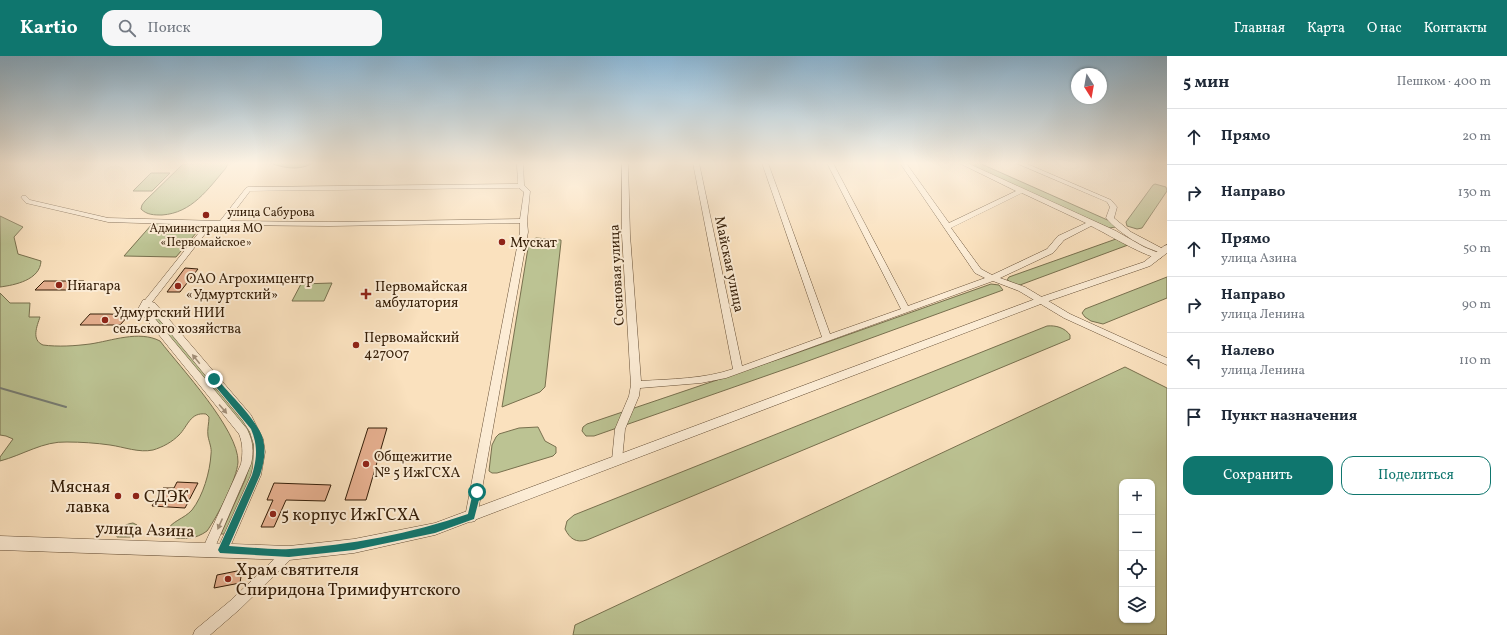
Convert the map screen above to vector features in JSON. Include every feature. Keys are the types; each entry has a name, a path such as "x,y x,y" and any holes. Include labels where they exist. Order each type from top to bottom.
{"street":[{"path":"222,223 247,190"},
{"path":"471,516 523,239 523,221 527,192 525,190"},
{"name":"Сосновая улица","path":"617,460 620,429 634,396 636,385 626,235 625,190"},
{"name":"Майская улица","path":"701,190 738,371"},
{"path":"775,190 827,338"},
{"path":"844,190 905,310"},
{"path":"922,190 978,271 987,276 1022,289 1067,316 1167,362"},
{"path":"1081,190 1109,202 1114,207 1110,218 1118,226 1132,237 1163,252"},
{"path":"947,227 1021,191 1113,233 1141,249 1163,252"},
{"name":"улица Сабурова","path":"24,197 28,202 99,219 210,223 329,224 523,221"},
{"path":"210,223 146,302 142,309 243,432 248,442 248,454 243,473 215,550"},
{"path":"636,385 712,378 738,371 993,278 1050,251 1060,238 1091,223"},
{"name":"улица Азина","path":"0,543 289,553 354,546 435,529 1042,300 1147,264 1163,252"},
{"path":"146,302 152,305 247,418 259,437 260,463 256,475 215,550"},
{"path":"634,396 652,384"},
{"path":"200,635 235,605 289,553"}],"green space":[{"path":"134,190 153,190 152,191 133,191"},
{"path":"156,190 208,190 191,205 182,210 162,215 148,214 143,211 141,209 145,201"},
{"path":"1024,190 1040,190 1112,222 1116,227 1109,228"},
{"path":"1149,190 1167,190 1142,228 1137,229 1127,226 1126,222"},
{"path":"0,216 23,227 14,237 18,254 41,261 40,267 32,277 13,285 0,287"},
{"path":"153,223 196,224 199,226 197,232 176,257 124,256"},
{"path":"536,238 561,240 545,387 540,392 502,407 529,242"},
{"path":"1116,239 1128,245 1020,285 1016,285 1007,280 1009,277"},
{"path":"1167,277 1167,298 1103,324 1091,321 1082,313 1085,309"},
{"path":"332,283 324,301 292,301 301,284"},
{"path":"991,284 999,285 1003,290 797,365 594,436 586,436 582,431 583,427 587,424 788,356"},
{"path":"0,293 10,303 30,303 29,317 40,317 36,328 36,336 39,343 43,345 60,346 90,344 134,336 143,336 160,341 207,399 229,433 236,449 238,462 234,478 216,517 207,531 199,536 185,539 171,537 166,532 171,525 192,510 205,484 211,452 208,434 209,417 206,414 196,415 193,417 176,438 153,450 137,450 94,443 58,442 41,446 0,461 0,457 13,439 0,435"},
{"path":"149,306 254,434 257,462 227,534 221,534 245,480 251,462 250,440 144,308"},
{"path":"1047,326 1054,326 1063,329 1070,335 1070,339 587,540 580,541 571,538 565,529 567,521 574,515"},
{"path":"1125,367 1167,388 1167,635 573,635 575,625"},
{"path":"538,427 545,441 556,447 556,453 553,456 497,473 492,473 489,471 492,445 499,434 519,428"},
{"path":"133,523 137,525 138,529 133,537 117,537 122,527"}],"building":[{"name":"ОАО Агрохимцентр «Удмуртский»","path":"185,268 198,269 180,292 167,292"},
{"name":"Ниагара","path":"44,281 84,281 75,290 35,290"},
{"name":"Удмуртский НИИ сельского хозяйства","path":"90,314 129,315 120,325 80,325"},
{"name":"Общежитие № 5 ИжГСХА","path":"368,428 387,428 366,500 345,500"},
{"path":"177,482 198,483 185,508 152,506 163,488 174,488"},
{"name":"5 корпус ИжГСХА","path":"274,483 331,485 325,501 286,500 274,527 261,527 273,500 267,500"},
{"name":"Храм святителя Спиридона Тримифунтского","path":"242,570 240,583 214,588 217,575"}],"waterway":[{"path":"0,388 66,407"}],"place":[{"name":"Администрация МО «Первомайское»","path":"206,215"},
{"name":"Мускат","path":"502,242"},
{"name":"Ниагара","path":"59,285"},
{"name":"ОАО Агрохимцентр «Удмуртский»","path":"178,286"},
{"name":"Первомайская амбулатория","path":"366,294"},
{"name":"Удмуртский НИИ сельского хозяйства","path":"105,320"},
{"name":"Первомайский 427007","path":"356,345"},
{"name":"Общежитие № 5 ИжГСХА","path":"366,464"},
{"name":"Мясная лавка","path":"118,496"},
{"name":"СДЭК","path":"136,496"},
{"name":"5 корпус ИжГСХА","path":"273,514"},
{"name":"Храм святителя Спиридона Тримифунтского","path":"228,579"}],"route":[{"path":"214,379 254,427 259,437 260,451 260,463 256,475 223,550 289,553 354,546 435,529 471,516 477,492"}]}
